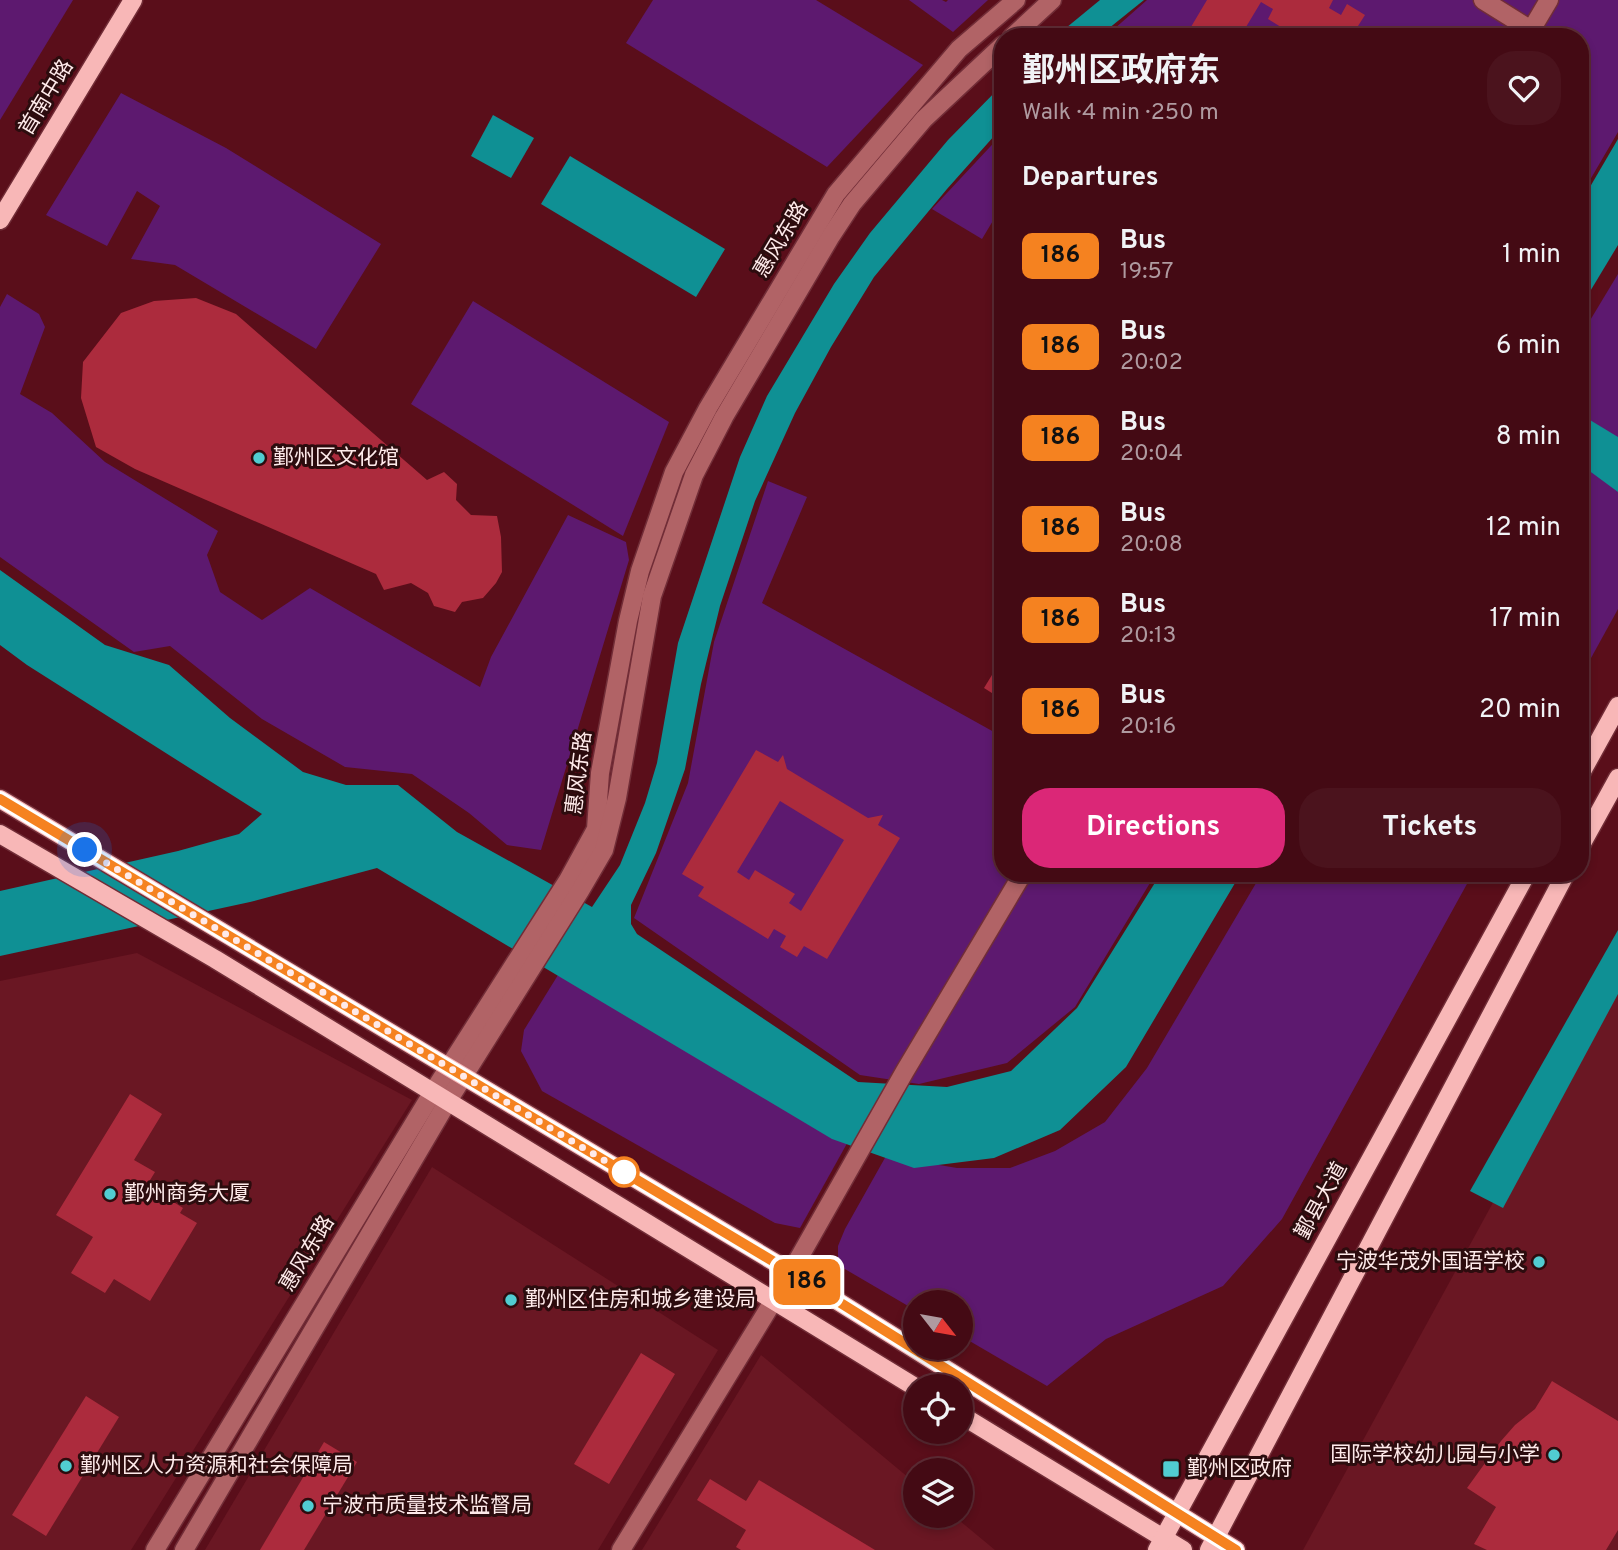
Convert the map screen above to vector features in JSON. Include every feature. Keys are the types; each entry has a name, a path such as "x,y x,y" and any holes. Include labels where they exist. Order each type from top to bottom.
{"main road":[{"name":"首南中路","path":"0,220 133,0"},
{"path":"1589,759 1618,706"},
{"path":"1589,831 1618,778"},
{"path":"0,799 791,1272 1177,1513 1213,1544 1236,1550"},
{"path":"0,834 215,959 903,1380"},
{"name":"鄞县大道","path":"1160,1544 1522,882"},
{"path":"1213,1544 1561,882"},
{"path":"973,1423 1160,1544 1183,1550"}],"street":[{"name":"惠风东路","path":"574,886 596,829 600,773 640,571 674,472 724,379 836,194 959,49 1016,0"},
{"path":"1022,28 1052,0"},
{"path":"1483,0 1521,28"},
{"path":"1533,28 1549,0"},
{"name":"惠风东路","path":"155,1550 525,961 574,886 604,850 617,798 652,596 694,475 741,388 852,204 923,119 994,53"},
{"path":"621,1550 774,1301 905,1071 1018,882"},
{"name":"惠风东路","path":"184,1550 440,1097"}],"shaded area":[{"path":"0,0 73,0 0,120"},
{"path":"653,0 816,0 923,65 827,167 626,43"},
{"path":"909,0 946,2 988,0 953,32"},
{"path":"1147,0 1618,0 1618,132 1589,182 1589,28 1115,28"},
{"path":"121,93 226,148 381,244 316,349 175,265 131,259 160,206 137,191 107,246 46,215"},
{"path":"994,143 994,219 982,239 932,209"},
{"path":"1618,274 1618,609 1589,662 1589,322"},
{"path":"7,294 39,314 45,327 20,394 52,413 105,462 218,531 207,555 220,592 262,620 310,588 480,687 491,657 568,515 626,542 629,560 541,850 507,845 469,813 412,774 345,767 262,719 170,646 134,652 0,557 0,307"},
{"path":"473,301 669,422 623,536 411,404"},
{"path":"768,481 807,497 762,603 994,732 994,882 1151,882 1075,1007 1007,1063 919,1084 860,1075 634,918 688,783 714,642"},
{"path":"1257,882 1468,882 1282,1219 1223,1286 1106,1339 1047,1386 973,1343 973,1290 903,1290 903,1303 838,1265 838,1246 845,1229 886,1156 957,1168 1010,1168 1055,1151 1105,1122 1147,1068"},
{"path":"137,953 412,1100 131,1550 0,1550 0,981"},
{"name":"宁波华茂外国语学校","path":"1618,974 1618,1550 1303,1550"},
{"path":"558,975 850,1138 800,1228 775,1223 542,1091 521,1051 524,1030"},
{"path":"432,1167 718,1350 598,1550 205,1550"},
{"path":"761,1355 903,1473 903,1528 968,1528 995,1550 642,1550"}],"water":[{"path":"1100,0 1144,0 1109,28 1066,28"},
{"path":"994,93 994,136 874,277 795,413 755,501 720,606 701,684 685,769 656,853 631,905 631,924 637,934 858,1082 947,1087 1011,1071 1077,1008 1155,882 1236,882 1126,1067 1060,1130 994,1158 914,1168 832,1139 377,868 250,902 0,956 0,891 178,851 239,834 262,814 27,665 0,645 0,570 105,645 169,665 230,718 303,772 346,785 398,785 457,832 592,907 620,865 645,803 657,763 678,643 740,457 767,396 834,284 870,233 948,140"},
{"path":"493,115 534,138 511,178 471,156"},
{"path":"1618,139 1618,245 1589,293 1589,189"},
{"path":"570,156 725,249 696,297 541,204"},
{"path":"1589,419 1618,437 1618,492 1589,471"},
{"path":"1618,930 1618,994 1503,1208 1470,1191"}],"building":[{"path":"1207,0 1333,0 1329,8 1341,15 1347,4 1365,15 1358,26 1361,28 1282,28 1268,19 1273,9 1261,2 1245,28 1190,28"},
{"name":"鄞州区文化馆","path":"196,298 236,314 427,480 444,472 457,484 456,500 471,515 497,516 501,537 502,572 483,598 462,602 455,612 434,606 428,593 411,583 384,590 376,574 135,469 96,447 81,398 83,362 121,313 154,301"},
{"path":"994,672 994,694 984,688"},
{"path":"756,750 778,762 783,755 787,769 868,818 883,815 878,825 900,838 827,959 804,946 797,957 780,947 786,936 774,929 768,939 698,896 704,887 682,874","holes":["780,801 844,840 801,911 789,903 795,894 755,870 749,880 737,872"]},
{"name":"鄞州商务大厦","path":"130,1094 162,1114 134,1160 155,1172 144,1190 164,1203 167,1198 183,1208 180,1213 197,1223 150,1301 114,1279 105,1293 71,1273 93,1237 56,1215"},
{"path":"641,1353 675,1374 609,1484 574,1464"},
{"name":"国际学校幼儿园与小学","path":"1552,1381 1618,1421 1618,1530 1606,1550 1487,1550 1474,1544 1496,1507 1467,1488 1501,1441 1535,1409"},
{"name":"鄞州区人力资源和社会保障局","path":"86,1396 119,1417 46,1536 12,1515"},
{"name":"宁波市质量技术监督局","path":"324,1442 357,1462 304,1550 260,1550"},
{"path":"710,1479 746,1501 759,1480 875,1550 741,1550 736,1547 746,1530 697,1500"}],"bus line":[{"name":"186","path":"0,799 791,1272 1236,1550"}],"place":[{"name":"鄞州区文化馆","path":"259,458"},
{"name":"鄞州商务大厦","path":"110,1194"},
{"name":"宁波华茂外国语学校","path":"1539,1262"},
{"name":"鄞州区住房和城乡建设局","path":"511,1300"},
{"name":"国际学校幼儿园与小学","path":"1554,1455"},
{"name":"鄞州区人力资源和社会保障局","path":"66,1466"},
{"name":"鄞州区政府","path":"1171,1469"},
{"name":"宁波市质量技术监督局","path":"308,1506"}],"route":[{"path":"85,850 627,1174 624,1172"}]}
